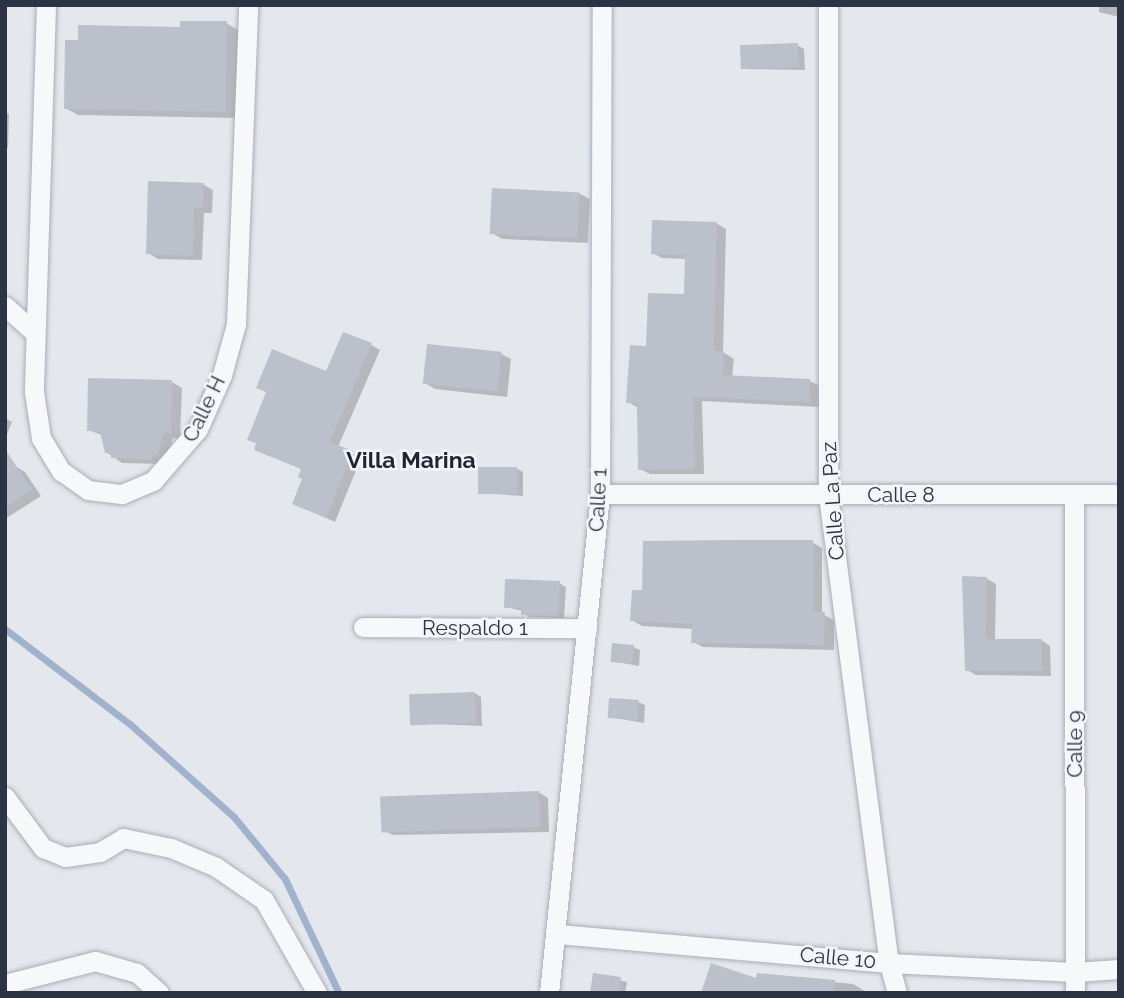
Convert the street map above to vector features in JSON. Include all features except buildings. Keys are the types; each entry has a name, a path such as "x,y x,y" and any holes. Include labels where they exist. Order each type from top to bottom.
{"street":[{"name":"Calle H","path":"46,5 33,331 34,392 41,438 61,471 88,490 122,494 153,481 179,457 198,429 222,375 236,324 248,5"},
{"name":"Calle 1","path":"549,993 558,934 600,494 602,5"},
{"name":"Calle La Paz","path":"828,5 828,495 889,963 897,993"},
{"path":"5,306 33,331"},
{"name":"Calle 8","path":"600,494 1119,494"},
{"name":"Calle 9","path":"1074,495 1075,993"},
{"name":"Respaldo 1","path":"363,627 587,628"},
{"path":"5,797 43,848 65,857 100,852 122,838 171,848 216,867 264,900 317,993"},
{"name":"Calle 10","path":"558,934 889,963 1075,972 1119,969"},
{"path":"5,984 36,984 95,961 114,963 137,973 159,993"}],"waterway":[{"path":"5,629 131,725 234,817 285,879 339,993"}],"district":[{"name":"Villa Marina","path":"411,460"}]}
